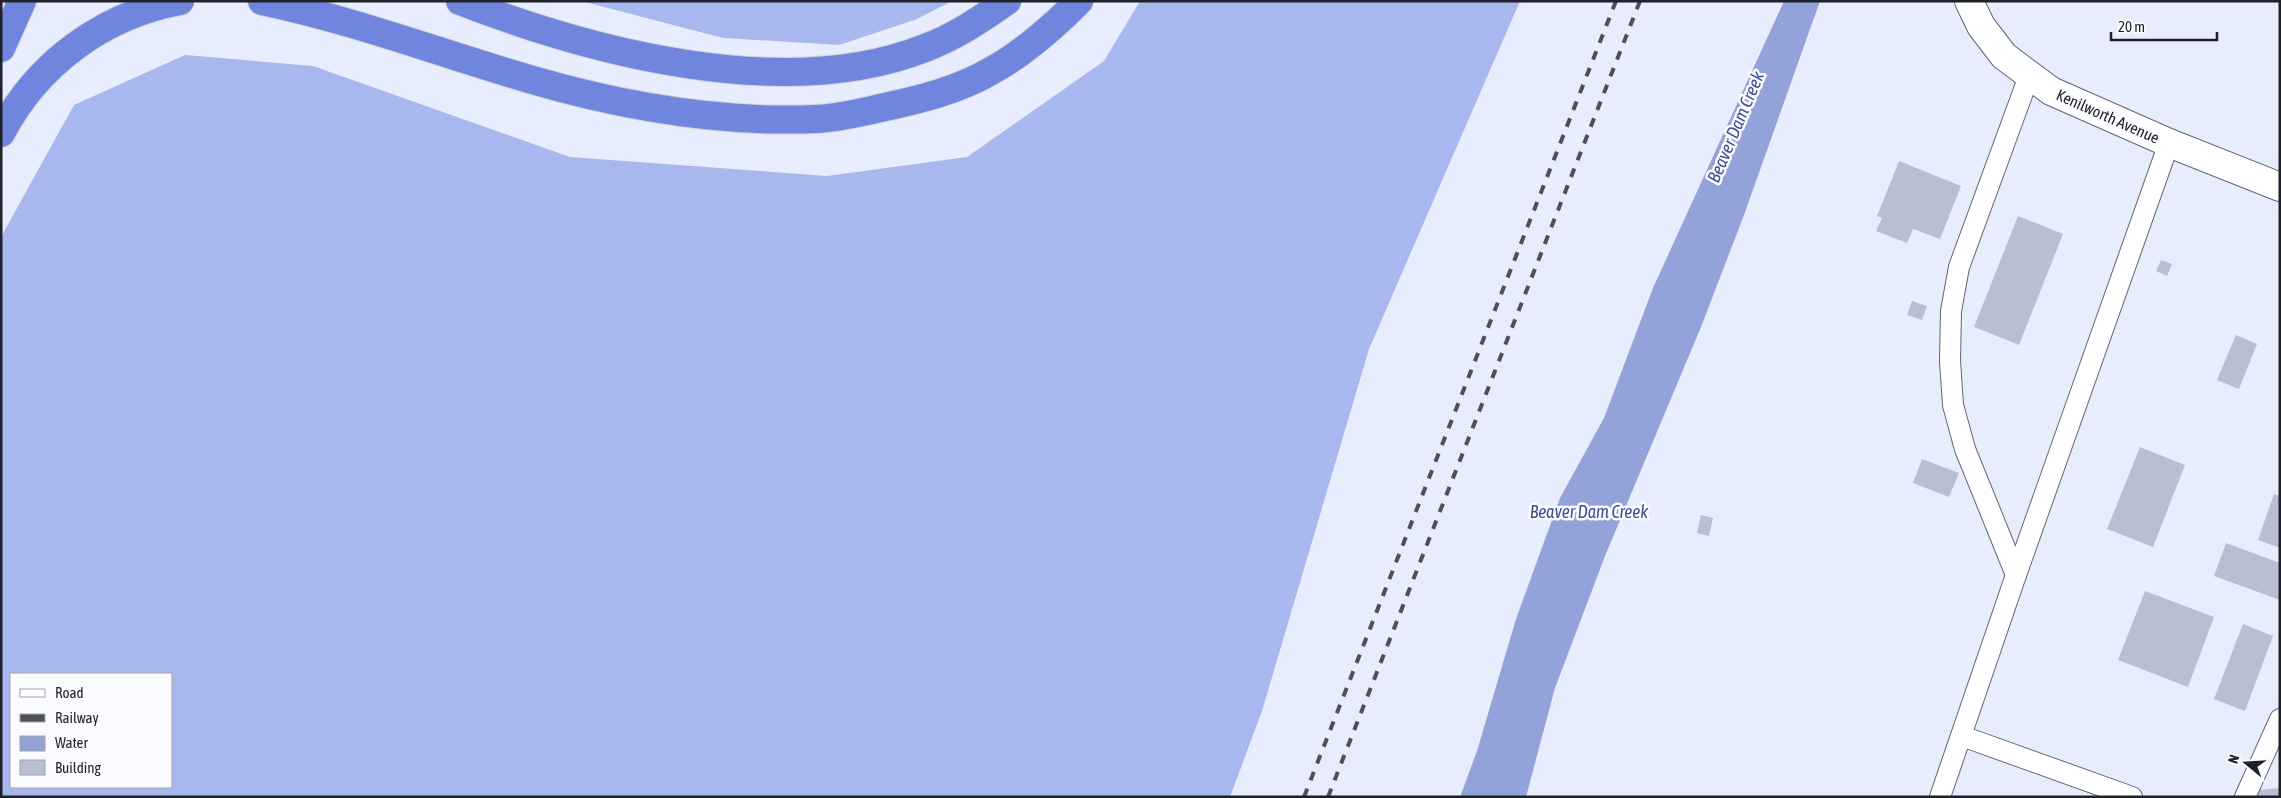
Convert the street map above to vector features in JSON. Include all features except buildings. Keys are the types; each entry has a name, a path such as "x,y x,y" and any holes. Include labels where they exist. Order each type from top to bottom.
{"highway":[{"path":"1,48 22,1"},
{"path":"1,133 15,107 35,82 78,43 132,15 162,4 180,1"},
{"path":"262,1 343,21 531,80 582,92 634,104 687,112 770,119 818,119 850,114 923,99 964,85 993,71 1024,49 1080,1"},
{"path":"460,1 565,38 617,51 709,66 792,73 860,66 924,48 957,34 1007,1"}],"street":[{"name":"Kenilworth Avenue","path":"1969,1 1981,26 2004,56 2050,91 2169,144 2280,187"}],"lane":[{"path":"2016,575 1965,449 1953,405 1950,361 1951,311 1959,267 2029,76"},
{"path":"1940,797 2016,575 2169,144"},
{"path":"2245,797 2280,719"},
{"path":"1962,736 2128,796"}],"shaded area":[{"path":"581,1 952,1 917,19 839,45 723,38"},
{"path":"1140,1 1520,1 1369,349 1262,711 1230,797 1,797 1,237 74,105 185,55 313,66 570,157 827,176 967,157 1104,61"}],"water":[{"name":"Beaver Dam Creek","path":"1784,1 1820,1 1744,215 1701,327 1605,556 1555,688 1526,797 1460,797 1477,751 1516,619 1560,498 1604,418 1653,288"}],"railway":[{"path":"1304,797 1616,1"},
{"path":"1328,797 1640,1"}]}
